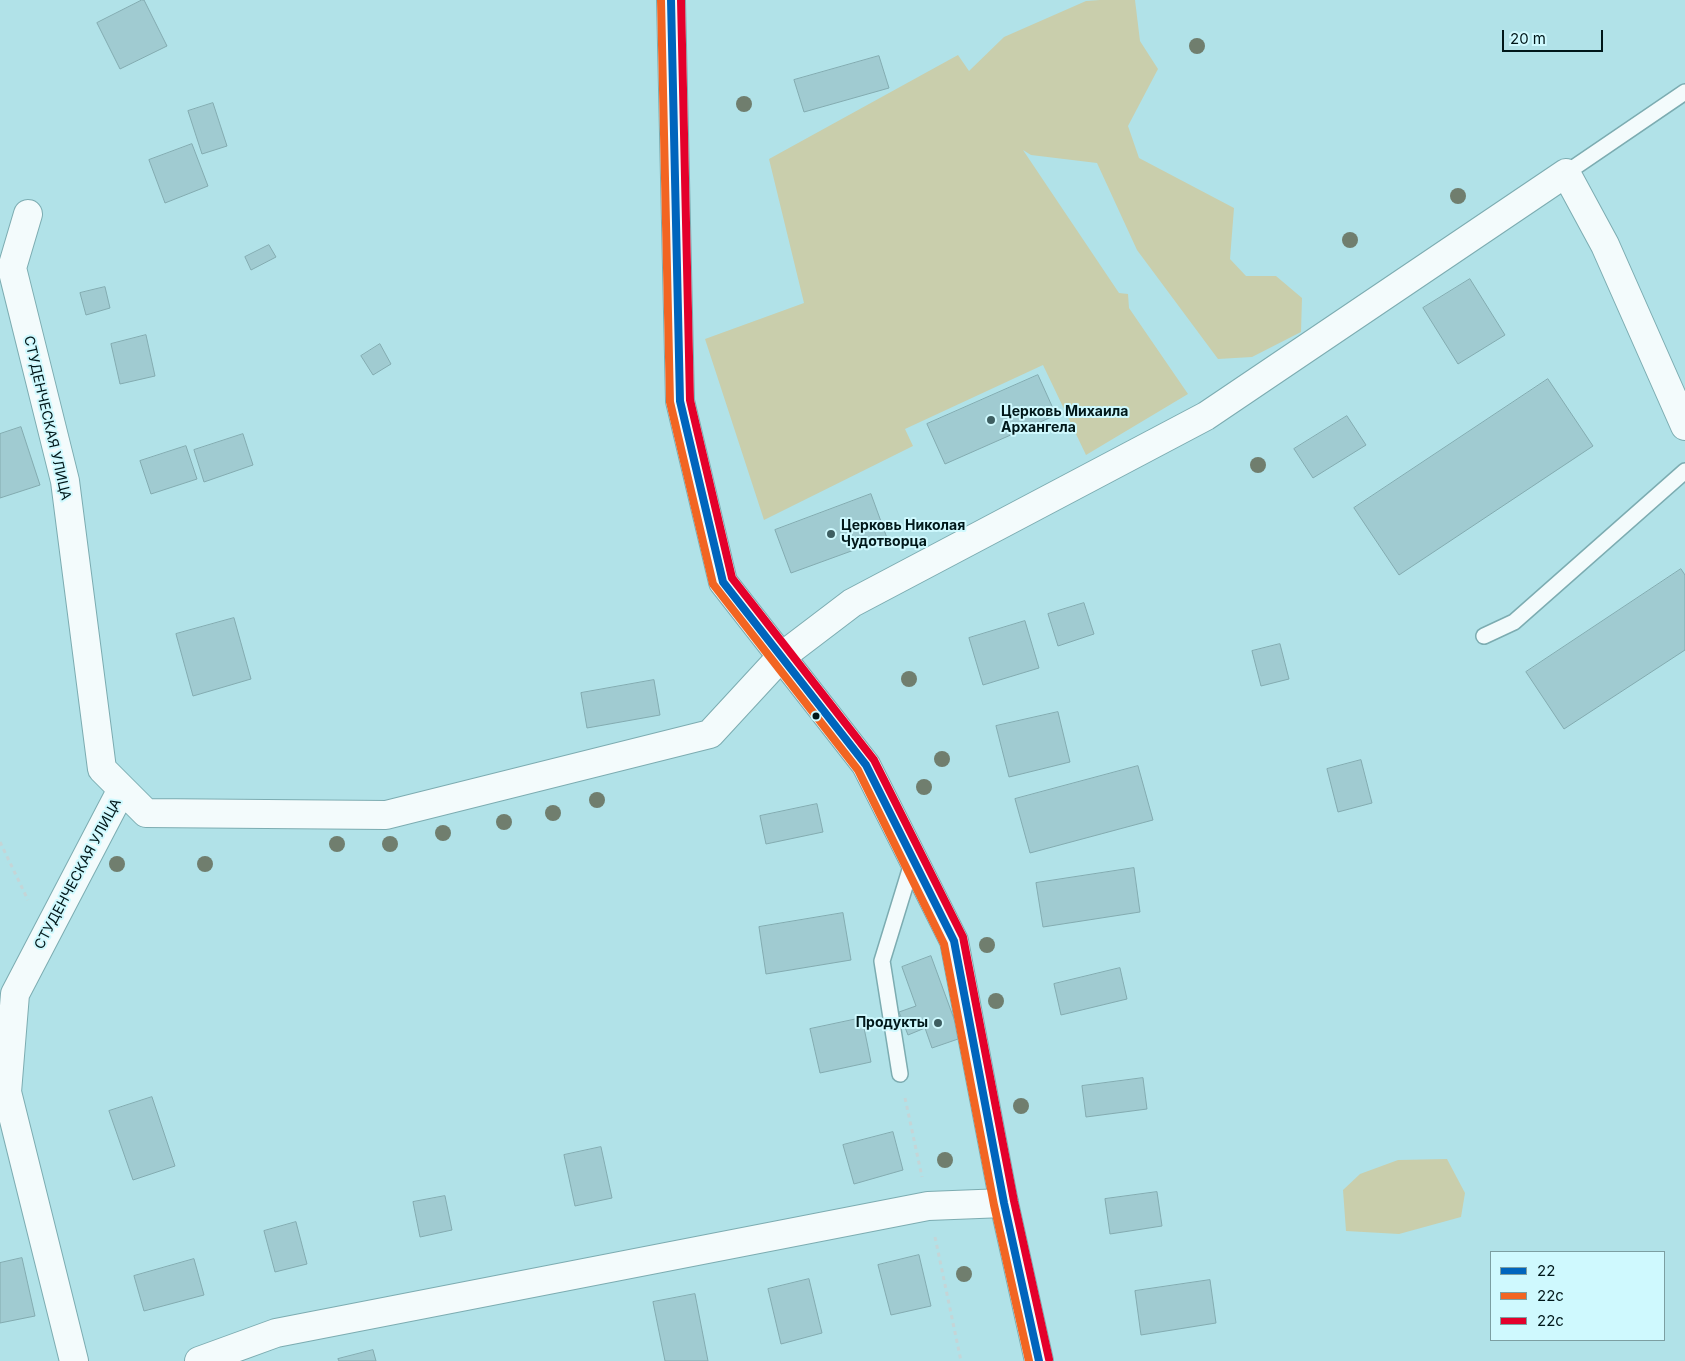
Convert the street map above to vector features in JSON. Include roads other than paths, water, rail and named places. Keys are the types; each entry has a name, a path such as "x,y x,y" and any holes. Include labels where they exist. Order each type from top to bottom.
{"street":[{"path":"671,0 680,401 723,582 866,765 954,941 1004,1203 1039,1361"},
{"path":"122,789 146,813 386,815 710,734 781,657 852,603 1206,416 1566,173 1605,244 1683,418"},
{"name":"СТУДЕНЧЕСКАЯ УЛИЦА","path":"28,214 12,268 65,481 102,769 122,789 15,994 7,1092 74,1361"},
{"path":"199,1361 276,1333 928,1206 1004,1203"}],"lane":[{"path":"1566,173 1685,92"},
{"path":"1484,636 1514,622 1685,472"},
{"path":"900,1074 882,961 913,859"}],"place":[{"name":"Церковь Михаила Архангела","path":"991,420"},
{"name":"Церковь Николая Чудотворца","path":"831,534"},
{"name":"Продукты","path":"938,1023"}]}
